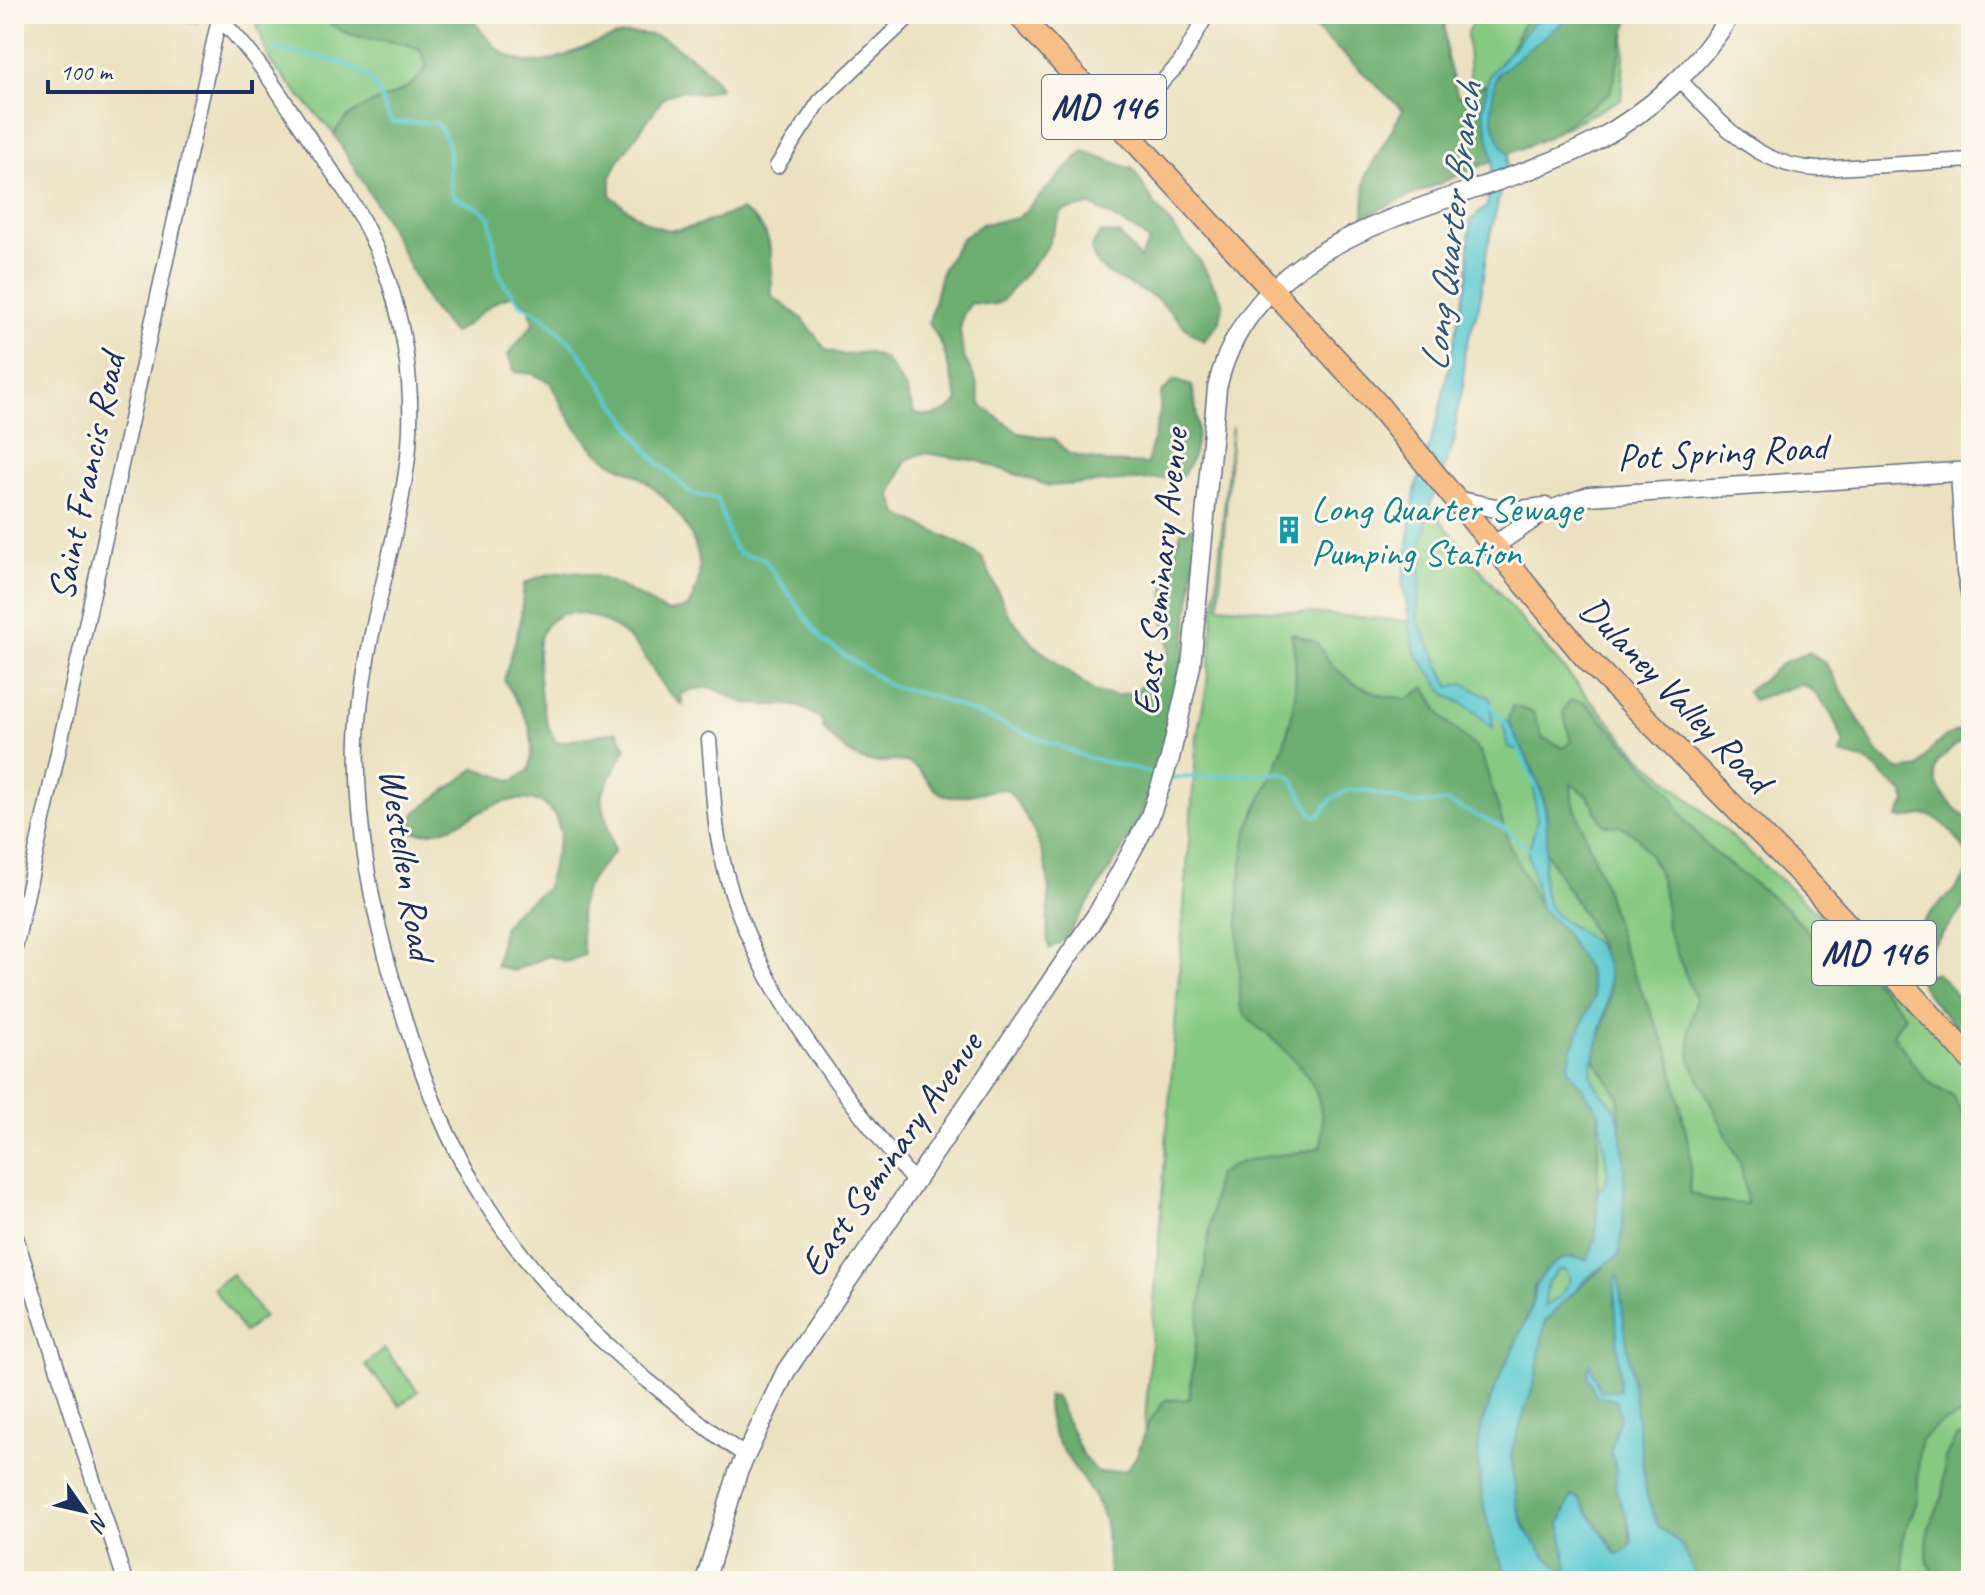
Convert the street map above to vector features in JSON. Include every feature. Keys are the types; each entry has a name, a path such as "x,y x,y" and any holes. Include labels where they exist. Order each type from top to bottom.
{"main road":[{"name":"Dulaney Valley Road","path":"1018,14 1274,291 1419,455 1492,547 1604,677 1798,871 1971,1059"}],"street":[{"path":"777,166 820,101 912,14"},
{"path":"1121,125 1180,63 1207,14"},
{"name":"East Seminary Avenue","path":"705,1581 745,1455 799,1349 1111,892 1141,837 1165,776 1191,666 1217,388 1224,365 1245,323 1274,291 1356,232 1572,152 1610,133 1679,79 1731,14"},
{"name":"Saint Francis Road","path":"14,953 220,16"},
{"name":"Westellen Road","path":"220,16 249,48 367,230 393,298 403,340 409,449 366,666 358,767 362,832 372,900 423,1079 468,1176 541,1282 601,1341 745,1455"},
{"path":"1679,79 1749,148 1794,167 1818,169 1971,160"},
{"path":"1965,472 1964,572 1971,607"},
{"name":"Pot Spring Road","path":"1492,547 1557,505 1578,498 1613,493 1965,472"},
{"path":"1455,500 1511,511 1557,505"},
{"path":"709,740 717,832 745,929 795,1026 913,1181"},
{"path":"14,1231 125,1581"}],"green space":[{"path":"253,14 321,14 342,31 420,49 428,67 405,89 355,112 334,134 270,62"},
{"path":"321,14 470,14 493,45 516,60 538,62 633,34 660,37 671,43 703,66 720,88 701,94 683,90 665,96 619,160 611,177 611,196 646,222 672,230 700,225 741,210 753,218 767,236 770,247 772,296 803,319 826,350 845,355 867,352 885,359 906,389 914,413 920,415 944,412 958,400 943,348 929,322 942,270 962,238 982,224 1018,218 1084,151 1133,169 1156,206 1200,261 1223,302 1220,321 1204,341 1186,329 1153,296 1120,281 1101,268 1091,248 1100,233 1119,234 1140,259 1149,242 1143,235 1091,205 1062,211 1046,249 1001,302 992,305 971,303 963,315 960,330 963,355 976,381 981,405 1019,433 1054,439 1069,454 1106,462 1147,464 1160,412 1161,394 1174,380 1192,386 1196,445 1181,477 1049,486 978,461 923,453 906,460 891,494 898,514 967,547 983,559 1008,614 1034,645 1095,692 1117,696 1135,691 1165,666 1169,648 1163,609 1165,589 1181,532 1198,525 1180,681 1158,773 1140,817 1065,939 1049,949 1049,893 1045,864 1030,825 1007,789 959,797 945,796 909,763 866,761 852,755 823,729 822,720 803,708 751,704 712,688 694,689 681,694 683,705 669,693 638,648 622,632 600,620 577,613 556,617 542,633 538,654 542,700 547,723 557,743 617,731 626,747 601,796 614,852 592,878 582,898 580,921 584,955 567,962 549,956 513,971 496,966 503,928 514,912 546,889 561,833 555,816 542,802 522,799 504,802 444,829 426,833 407,831 415,813 476,768 513,781 529,770 531,733 504,680 520,623 524,584 563,572 581,573 616,584 667,612 687,608 696,590 699,571 697,553 682,519 670,504 641,478 595,450 573,422 550,382 533,374 515,372 508,355 533,324 529,305 514,295 504,298 453,333 429,305 386,221 334,134 355,112 405,89 427,67 420,49 342,31"},
{"path":"1300,14 1444,14 1447,58 1458,97 1495,81 1528,14 1630,14 1610,93 1548,137 1364,216 1365,177 1403,110"},
{"path":"1478,14 1627,14 1621,99 1545,138 1476,165 1467,32"},
{"path":"1232,426 1219,606 1417,622 1424,500 1523,622 1636,752 1872,961 1971,1070 1971,1581 1133,1581 1197,736 1207,685"},
{"path":"1291,633 1317,643 1332,666 1357,685 1384,696 1409,699 1425,687 1443,718 1481,752 1510,847 1540,907 1563,930 1588,971 1594,997 1572,1048 1568,1068 1599,1111 1596,1236 1588,1261 1573,1256 1534,1287 1533,1302 1488,1406 1479,1440 1480,1470 1493,1536 1501,1560 1514,1581 1111,1581 1102,1513 1051,1428 1048,1396 1056,1397 1082,1454 1097,1473 1127,1470 1136,1457 1149,1422 1165,1400 1189,1399 1216,1177 1252,1159 1321,1147 1321,1112 1312,1084 1295,1060 1248,1019 1240,1004 1240,880 1250,824 1277,764 1293,709 1296,672"},
{"path":"1809,652 1825,662 1878,753 1900,771 1919,767 1945,737 1958,731 1965,738 1942,757 1935,772 1939,788 1945,796 1971,820 1971,860 1951,832 1931,816 1897,818 1906,802 1903,793 1867,761 1840,754 1844,745 1838,728 1828,710 1809,688 1801,684 1753,700 1747,692 1784,662"},
{"path":"1570,700 1585,702 1669,790 1684,819 1710,849 1788,910 1815,939 1864,969 1905,1015 1893,1034 1924,1077 1951,1094 1971,1128 1971,1411 1939,1424 1920,1441 1917,1502 1902,1539 1904,1581 1699,1581 1680,1544 1658,1526 1647,1496 1618,1277 1620,1390 1600,1391 1596,1396 1616,1400 1620,1416 1610,1453 1631,1546 1618,1555 1579,1499 1572,1496 1560,1523 1569,1569 1565,1572 1540,1550 1523,1520 1513,1487 1511,1454 1517,1427 1536,1377 1542,1330 1554,1311 1603,1269 1624,1189 1618,1096 1593,1057 1609,998 1605,961 1591,928 1545,850 1547,831 1543,797 1532,767 1508,721 1512,706 1533,712 1543,738 1563,747 1571,742 1563,711","holes":["1571,784 1587,795 1604,825 1620,826 1637,836 1658,870 1665,899 1667,929 1696,1000 1689,1030 1691,1062 1741,1165 1747,1204 1718,1202 1690,1193 1690,1151 1669,1053 1623,949 1606,890 1572,799"]},
{"path":"1971,867 1971,899 1923,957 1922,966 1927,974 1936,973 1943,979 1955,995 1965,1014 1971,1042 1930,998 1913,966 1912,949 1917,931"},
{"path":"232,1274 264,1317 244,1332 213,1288"},
{"path":"384,1349 418,1391 400,1406 365,1365"},
{"path":"1971,1432 1971,1581 1938,1581 1927,1561 1928,1530 1943,1496 1945,1458 1956,1438"}],"water":[{"path":"1560,14 1573,14 1497,74 1492,116 1498,136 1509,155 1487,249 1479,306 1464,352 1464,382 1454,443 1428,510 1423,539 1417,620 1450,687 1463,683 1490,698 1493,728 1469,707 1447,695 1415,652 1403,583 1415,491 1438,418 1468,275 1470,221 1487,206 1493,161 1483,108 1489,76 1533,23"},
{"path":"1502,720 1508,721 1523,751 1508,747"},
{"path":"1532,770 1547,820 1543,883 1548,905 1556,915 1599,948 1606,964 1608,1000 1591,1073 1595,1084 1617,1114 1623,1145 1624,1204 1619,1255 1592,1274 1545,1321 1535,1380 1511,1454 1517,1506 1525,1528 1545,1556 1565,1572 1568,1569 1560,1523 1572,1496 1579,1499 1617,1555 1631,1546 1631,1531 1616,1490 1616,1471 1610,1452 1620,1416 1616,1400 1596,1396 1587,1373 1590,1364 1600,1391 1620,1390 1614,1282 1618,1275 1647,1496 1658,1526 1680,1544 1699,1581 1514,1581 1498,1553 1486,1515 1478,1456 1487,1409 1530,1311 1541,1277 1559,1261 1570,1258 1588,1260 1596,1236 1598,1188 1603,1188 1608,1174 1599,1112 1568,1068 1572,1048 1594,997 1588,971 1563,930 1540,907 1528,854 1537,820","holes":["1559,1270 1566,1270 1570,1279 1560,1297 1544,1307 1548,1281"]}],"waterway":[{"path":"159,14 197,22"},
{"path":"274,48 352,67 376,87 392,122 436,123 447,140 453,197 481,209 490,217 498,270 506,286 520,303 543,316 577,349 653,458 692,494 716,498 733,546 744,555 763,558 823,641 891,686 929,695 1086,757 1157,774"},
{"name":"Long Quarter Branch","path":"1489,704 1506,725"},
{"name":"Long Quarter Branch","path":"1518,746 1535,786"},
{"path":"1169,778 1283,773 1292,778 1313,815 1319,816 1332,798 1349,790 1364,790 1413,804 1447,802 1504,828 1532,851"}],"place":[{"name":"Long Quarter Sewage Pumping Station","path":"1289,530"}]}
